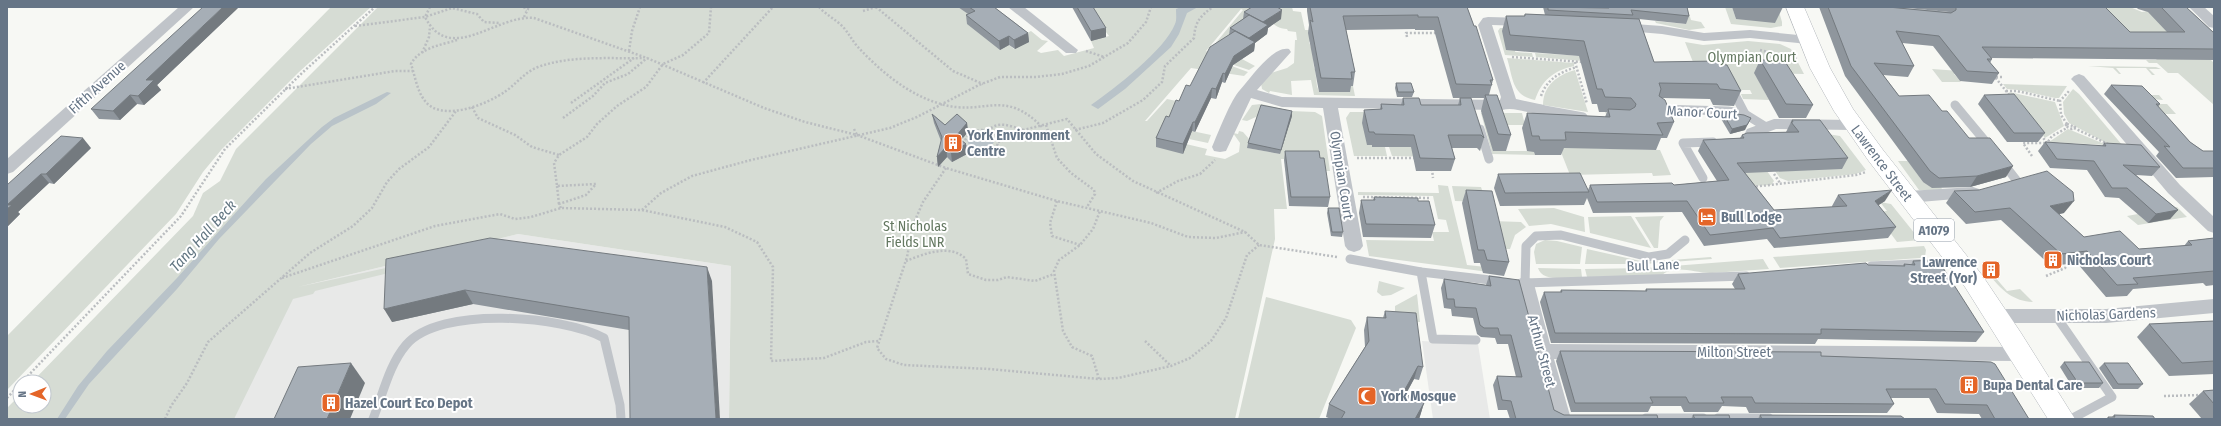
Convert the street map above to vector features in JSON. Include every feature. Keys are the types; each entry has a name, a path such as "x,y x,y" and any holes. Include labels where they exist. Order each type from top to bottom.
{"main road":[{"name":"A1079","path":"1795,7 1808,40"},
{"name":"Lawrence Street","path":"1808,40 1830,87 1853,125 1901,192 1959,262 2022,354 2062,419"}],"street":[{"name":"Fifth Avenue","path":"7,168 186,7"},
{"path":"2196,7 2214,24"},
{"path":"1023,9 1071,50"},
{"path":"1508,102 1508,97 1486,25 1488,21 1542,23"},
{"path":"1609,27 1662,30 1704,37 1750,34 1808,40"},
{"path":"1220,147 1230,119 1246,92 1258,76 1284,52"},
{"path":"2079,79 2174,189 2214,228"},
{"path":"1246,92 1282,102 1474,111 1502,105 1508,102 1539,109"},
{"name":"Olympian Court","path":"1330,104 1346,196 1352,253"},
{"name":"Manor Court","path":"1755,132 1774,124 1796,123 1853,125"},
{"path":"7,152 23,153"},
{"path":"1901,192 1970,194 2010,183"},
{"name":"Arthur Street","path":"1524,284 1542,351 1563,418"},
{"name":"Nicholas Gardens","path":"1997,316 2106,316 2214,306"},
{"name":"Milton Street","path":"1542,351 2022,354"}],"lane":[{"path":"1728,81 1745,114"},
{"path":"1955,105 1996,155 2010,183"},
{"path":"1539,109 1591,118"},
{"name":"Manor Court","path":"1658,109 1728,111 1745,114 1755,132"},
{"path":"1474,111 1489,159"},
{"name":"Manor Court","path":"1703,178 1683,143 1720,141"},
{"path":"1524,284 1526,246 1536,236 1561,235 1649,256 1668,254 1685,240"},
{"name":"Bull Lane","path":"1352,253 1421,272 1524,284 1757,276"},
{"path":"1862,267 1959,262"},
{"path":"1421,272 1433,338 1476,340"},
{"path":"2056,316 2112,397 2071,419"},
{"path":"373,419 397,359 411,341 427,329 450,321 468,317 564,325 593,330 604,338 620,405 621,419"},
{"path":"1631,418 1782,418"}],"path":[{"path":"30,374 181,216 225,149 375,7"},
{"path":"425,17 430,7"},
{"path":"524,7 526,11"},
{"path":"524,17 529,7"},
{"path":"629,51 632,31 640,7"},
{"path":"561,208 559,204 554,163 559,155 587,137 597,124 617,106 646,87 663,64 683,55 709,33 711,7"},
{"path":"702,83 773,7"},
{"path":"819,7 844,28 857,46 884,71 907,88 940,105 968,108 1000,104 1024,111 1042,126"},
{"path":"863,12 876,7 953,71 983,84"},
{"path":"642,210 661,193 692,176 890,128 917,118 940,105 1000,77 1036,77 1062,74 1089,66 1128,44 1146,22 1151,7"},
{"path":"1075,130 1103,123 1143,100 1162,82 1165,66 1194,38 1195,26 1201,15 1213,7"},
{"path":"355,26 425,17 452,8 477,14 484,22 502,24"},
{"path":"425,17 430,27 444,37 458,40"},
{"path":"647,58 566,61 536,67 492,99 472,107 456,111 441,112 426,102 411,64 412,60 422,53 524,17 550,22 629,51 663,64 702,83 771,110 857,135 946,168 1057,200 1151,223 1188,237 1216,238 1245,232"},
{"path":"422,53 429,37 430,27"},
{"path":"1407,37 1406,33 1444,33"},
{"path":"1756,49 1785,58 1818,61"},
{"path":"1497,61 1505,62 1503,56 1590,63"},
{"path":"571,103 635,58"},
{"path":"563,118 593,96 605,84 628,74 647,58"},
{"path":"1575,62 1591,118"},
{"path":"1539,109 1543,89 1548,82 1556,74 1577,67"},
{"path":"286,90 395,71 413,71"},
{"path":"2002,78 1995,77 2015,102"},
{"path":"2079,79 2060,101 2061,115 2067,124 2110,146 2102,146"},
{"path":"903,90 907,88"},
{"path":"2006,91 2017,91 2060,101"},
{"path":"472,107 478,118 514,135 532,147 559,155"},
{"path":"165,419 171,406 187,383 208,342 310,253 353,226 372,208 387,182 398,169 429,147 456,111"},
{"path":"998,142 994,134 988,130 978,130 970,134 965,139 965,146 975,152 985,153 994,149 998,142 1011,139 1023,130 1067,119 1096,154 1133,181 1156,193 1245,232 1259,245 1352,253"},
{"path":"988,130 994,125 1005,124 1023,130"},
{"path":"2067,124 2065,126 2067,128"},
{"path":"1046,125 1057,158 1071,173 1094,190 1095,194 1087,207"},
{"path":"2047,143 2048,140 2055,134 2067,128 2074,128"},
{"path":"854,129 857,135"},
{"path":"2038,132 2047,143"},
{"path":"2032,156 2024,143 2055,144"},
{"path":"1156,193 1178,181 1200,174 1218,158 1220,147"},
{"path":"1340,157 1424,158"},
{"path":"1432,165 1432,178"},
{"path":"946,168 923,202 913,225 906,261 877,348 886,359 904,365 989,369 1099,379 1118,378 1171,366 1190,358 1211,341 1226,318 1247,256 1259,245"},
{"path":"1747,188 1773,186 1780,183 1886,170"},
{"path":"1774,174 1780,183"},
{"path":"557,186 567,187 589,183 596,184 594,190 584,197 559,204"},
{"path":"1346,196 1431,198"},
{"path":"1057,200 1050,223 1052,236 1080,245"},
{"path":"282,278 435,226 500,214 516,219 531,217 561,208 642,210 726,227 757,242 773,268 770,361 824,358 866,342 879,341"},
{"path":"1099,379 1092,356 1072,347 1063,331 1054,274 1060,260 1080,245 1093,229 1100,211"},
{"path":"906,261 943,250 962,254 967,260 968,274 977,280 1000,280 1005,277 1033,282 1042,280 1054,274"},
{"path":"2046,276 2065,268 2072,260"},
{"path":"1145,341 1171,366"},
{"path":"2164,396 2207,395"}],"shaded area":[{"path":"1181,7 1198,7 1187,13 1179,34 1171,47 1125,89 1098,109 1091,105 1125,79 1150,57 1169,34 1175,24 1176,9"},
{"path":"387,92 391,93 376,104 332,126 311,144 219,239 177,289 89,384 65,419 57,419 78,386 107,351 177,278 266,179 322,127 334,118"},
{"path":"983,132 994,137 995,140 991,147 982,150 970,148 967,140 973,134"},
{"path":"518,234 731,266 729,413 771,419 203,419 298,287"},
{"path":"1422,341 1478,344 1490,419 1433,419"}],"green space":[{"path":"331,7 371,7 299,72 222,149 203,172 176,214 22,374 12,374 12,385 7,390 7,336"},
{"name":"St Nicholas Fields LNR","path":"378,7 959,7 1014,49 1021,36 1031,31 1042,40 1048,41 1037,51 1041,53 1058,50 1064,56 1094,48 1091,41 1109,36 1087,7 1292,7 1293,11 1301,12 1305,30 1328,30 1309,42 1312,50 1319,92 1350,92 1349,86 1353,86 1355,96 1314,95 1311,80 1291,81 1292,95 1270,91 1269,93 1262,89 1261,83 1271,73 1287,68 1294,63 1295,40 1297,40 1296,32 1282,29 1275,25 1262,9 1242,59 1255,66 1249,70 1231,64 1209,51 1243,10 1241,9 1206,51 1229,65 1248,72 1244,76 1191,68 1145,121 1147,121 1167,99 1181,102 1186,144 1207,149 1205,155 1225,159 1239,152 1240,143 1233,133 1238,134 1239,131 1243,132 1250,140 1248,148 1280,154 1258,116 1247,121 1242,120 1252,105 1261,104 1291,111 1315,112 1322,116 1330,171 1324,171 1322,160 1281,159 1287,209 1274,209 1275,239 1235,419 729,419 731,266 518,234 298,287 409,263 409,268 315,291 313,294 293,299 234,419 7,419 7,408 12,403 12,414 52,414 52,374 40,374 193,216 203,193 220,181 236,149"},
{"path":"1682,7 1687,7 1691,20 1701,22 1705,28 1689,30 1656,23 1655,21 1686,24"},
{"path":"1725,7 1732,7 1736,19 1778,8 1782,26 1771,28 1731,24"},
{"path":"2103,7 2130,7 2142,12 2149,11 2209,58 2214,63 2214,105 2178,73 2168,73 2157,63 2149,63 2146,60 2157,60"},
{"path":"1500,28 1521,28 1515,52 1532,53 1533,57 1505,55 1498,31"},
{"name":"Olympian Court","path":"1748,41 1780,44 1791,49 1804,74 1755,73 1769,100 1743,99 1741,94 1752,94 1750,90 1738,90 1729,72 1636,68 1644,108 1652,129 1641,128 1636,116 1606,114 1605,112 1630,113 1627,98 1625,98 1622,88 1624,88 1621,79 1619,79 1614,66 1695,67 1685,42 1703,45"},
{"path":"1535,53 1582,56 1583,61 1536,57"},
{"path":"1507,58 1574,63 1574,66 1549,77 1541,87 1535,100 1527,98 1518,90 1512,79"},
{"path":"2088,66 2156,67 2161,69 2149,69 2155,75 2152,75 2146,68 2116,68 2121,74 2119,74 2113,68"},
{"path":"1932,69 1974,72 1954,74 1961,82 1942,82"},
{"path":"1575,70 1588,112 1543,105 1549,86 1557,78"},
{"path":"2003,84 2067,86 2059,98 2055,98 2007,89"},
{"path":"2073,89 2079,94 2123,146 2112,146 2069,123 2064,114 2063,102"},
{"path":"2009,92 2055,102 2064,126 2045,138"},
{"path":"2135,95 2159,95 2163,100 2152,99 2156,104 2167,104 2176,114 2152,114"},
{"path":"1350,112 1376,112 1372,145 1385,147 1387,156 1354,156 1346,118"},
{"path":"1481,113 1522,113 1525,125 1495,125 1503,151 1534,151 1535,155 1492,154"},
{"path":"2068,129 2107,145 2049,142"},
{"path":"1192,131 1211,135 1208,143 1189,139"},
{"path":"1815,132 1840,136 1866,170 1856,174 1788,181 1780,178 1775,171"},
{"path":"1389,147 1412,147 1442,157 1392,156"},
{"path":"1559,147 1660,150 1671,175 1653,176 1652,173 1570,175"},
{"path":"1898,161 1908,161 1923,182 1940,181 1942,190 1919,190"},
{"path":"1767,171 1774,181 1771,185 1749,186 1736,173"},
{"path":"1438,185 1448,186 1467,265 1496,268 1496,273 1369,256 1366,240 1434,241 1432,232 1449,232 1446,220 1438,219 1433,196 1358,195 1358,192 1439,193"},
{"path":"1452,186 1481,187 1486,202 1455,201"},
{"path":"1880,202 1891,204 1920,240 1897,242 1875,212 1887,211"},
{"path":"2177,207 2187,217 2138,225 2127,216 2138,214 2148,223 2169,219 2159,210"},
{"path":"1554,208 1584,217 1585,232 1551,224 1529,226 1518,209"},
{"path":"1631,216 1651,248 1590,233 1588,217"},
{"path":"1664,216 1660,221 1658,248 1654,248 1635,217"},
{"path":"1492,221 1521,222 1526,227 1515,235 1510,249 1498,249"},
{"path":"1545,240 1557,241 1582,247 1580,264 1536,264 1534,252 1536,244"},
{"path":"1924,246 1926,250 1925,257 1920,258 1780,268 1773,257"},
{"path":"1587,249 1645,262 1711,257 1712,259 1645,264 1585,264"},
{"path":"1763,259 1769,269 1712,273 1673,270 1661,276 1587,277 1585,269 1647,268"},
{"path":"1538,268 1581,269 1582,277 1557,278 1545,276"},
{"path":"1994,276 2007,291 2020,289 2033,302 2020,300 2009,294 1991,277"},
{"path":"1379,281 1405,288 1391,295 1382,296 1377,292"},
{"path":"1417,294 1420,322 1403,321 1395,312 1395,306"},
{"path":"1266,297 1351,320 1356,328 1319,419 1238,419"}],"building":[{"path":"203,7 223,7 146,80 154,80 138,96 130,95 113,111 91,109"},
{"path":"969,7 994,7 1028,33 1014,40 1009,36 999,41 966,15 975,11"},
{"path":"1077,7 1093,7 1106,28 1091,31"},
{"path":"1252,7 1277,7 1282,10 1263,22 1244,12"},
{"path":"1310,7 1467,7 1474,26 1476,26 1493,80 1490,80 1492,85 1456,84 1438,17 1418,17 1418,15 1343,16 1355,72 1351,72 1352,79 1321,78 1310,20 1313,22"},
{"path":"1548,7 1687,7 1689,16 1631,10 1633,15 1548,10"},
{"path":"1828,7 1888,7 1951,13 1956,10 1956,7 2105,7 2130,32 2185,32 2161,7 2186,7 2214,33 2214,49 1982,47 1992,59 1987,59 1999,73 1967,71 1939,36 1896,31 1914,66 1874,63 1899,96 1929,95 1942,111 1947,111 1969,138 1990,138 2013,166 1977,176 1939,178 1930,171 1851,66"},
{"path":"1525,14 1639,19 1654,62 1718,61 1719,64 1727,65 1741,91 1720,89 1717,84 1659,83 1661,89 1659,96 1665,100 1674,122 1657,123 1663,135 1565,132 1566,140 1540,140 1539,136 1532,136 1527,113 1610,117 1608,109 1630,110 1635,107 1636,104 1631,98 1605,97 1602,89 1597,89 1584,41 1510,35 1506,16 1525,16"},
{"path":"1249,15 1268,25 1249,38 1230,28"},
{"path":"1235,31 1255,42 1234,56 1225,74 1223,73 1216,89 1212,88 1195,122 1193,122 1183,144 1156,138 1166,116 1169,117 1176,100 1179,101 1186,85 1190,86 1210,47"},
{"path":"1760,60 1784,60 1813,105 1786,104"},
{"path":"1396,83 1411,83 1414,92 1398,92"},
{"path":"2111,85 2142,86 2160,104 2156,104 2190,142 2203,151 2214,151 2214,168 2183,168 2164,146 2170,147"},
{"path":"2014,94 2045,133 2014,133 1984,95"},
{"path":"1485,95 1497,95 1511,135 1498,134"},
{"path":"1403,98 1419,98 1421,105 1461,105 1460,98 1471,98 1484,138 1481,135 1448,135 1455,159 1420,158 1414,135 1375,134 1374,132 1369,132 1364,110 1382,109 1381,104 1404,105"},
{"path":"1261,105 1292,111 1281,150 1248,143"},
{"path":"1722,112 1744,115 1751,118 1747,125 1732,129"},
{"path":"932,114 945,125 957,114 967,123 956,136 966,144 951,153 946,147 937,157 942,137"},
{"path":"1792,120 1820,120 1848,158 1737,163 1774,210 1847,206 1838,195 1892,190 1875,201 1896,227 1780,238 1773,228 1710,235 1687,201 1597,202 1590,185 1672,183 1674,185 1729,180 1703,140 1744,138 1742,135 1747,133 1799,132 1791,122 1793,122"},
{"path":"61,136 83,138 46,174 41,174 7,205 7,185"},
{"path":"2045,142 2106,146 2104,143 2141,145 2160,167 2123,165 2178,210 2156,214 2127,188 2112,188 2094,161 2057,159"},
{"path":"1285,151 1319,151 1320,158 1324,158 1330,197 1291,197"},
{"path":"2047,171 2073,192 2074,201 2050,206 2084,237 2120,231 2139,249 2192,245 2188,241 2214,238 2214,271 2133,278 2138,284 2117,285 2087,251 2061,254 2010,208 1975,212 1954,191 1979,190"},
{"path":"1580,173 1589,192 1505,193 1498,174"},
{"path":"1466,190 1492,191 1509,262 1487,260 1484,250 1478,250"},
{"path":"1374,197 1418,198 1418,201 1429,201 1435,225 1366,224 1361,200 1375,200"},
{"path":"1328,208 1339,208 1343,232 1332,232"},
{"path":"490,238 707,267 716,419 630,419 629,317 465,290 384,309 386,259"},
{"path":"1938,260 1984,332 1821,329 1821,334 1555,333 1544,292 1562,292 1561,290 1647,291 1646,289 1745,289 1738,274 1866,263 1868,265 1905,266 1904,264 1915,265 1913,261"},
{"path":"1489,276 1519,280 1554,410 1564,415 1657,415 1658,419 1516,419 1511,401 1502,400 1497,376 1522,377 1511,335 1500,335 1498,328 1484,328 1480,325 1476,308 1455,307 1454,299 1447,299 1444,279 1491,286"},
{"path":"1385,311 1416,313 1423,367 1418,366 1403,393 1424,403 1415,419 1341,419 1345,412 1329,404 1369,341 1367,317 1386,318"},
{"path":"2214,321 2214,361 2182,363 2149,324"},
{"path":"1560,351 1821,352 1821,356 1991,362 1995,364 2029,419 1995,419 1987,405 1945,404 1936,389 1886,389 1894,404 1755,403 1752,397 1721,397 1724,403 1689,403 1686,397 1650,397 1653,403 1575,403"},
{"path":"2064,362 2089,362 2103,383 2078,383"},
{"path":"351,363 327,419 274,419 298,367"},
{"path":"2104,363 2128,363 2143,384 2118,384"},
{"path":"2214,390 2214,404 2203,391"},
{"path":"1693,415 1729,415 1730,419 1695,419"},
{"path":"1760,415 1901,416 1905,419 1762,419"},
{"path":"2114,415 2153,416 2155,419 2109,419 2108,417 2115,417"}],"place":[{"name":"York Environment Centre","path":"953,143"},
{"name":"Bull Lodge","path":"1707,217"},
{"name":"Nicholas Court","path":"2053,260"},
{"name":"Lawrence Street (Yor)","path":"1991,270"},
{"name":"Bupa Dental Care","path":"1969,385"},
{"name":"York Mosque","path":"1367,396"},
{"name":"Hazel Court Eco Depot","path":"331,403"}],"water label":[{"name":"Tang Hall Beck","path":"203,236"}]}
